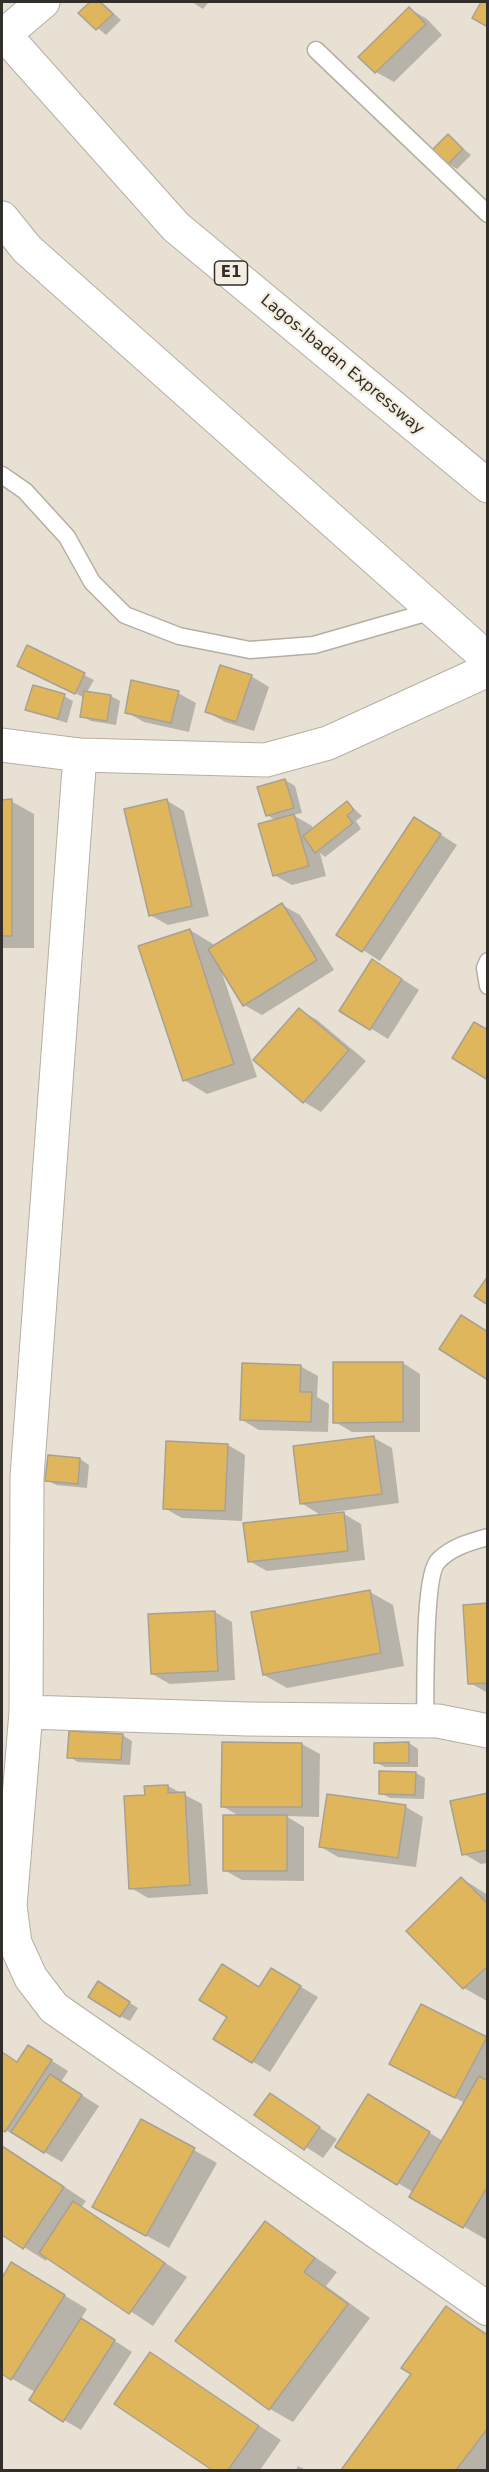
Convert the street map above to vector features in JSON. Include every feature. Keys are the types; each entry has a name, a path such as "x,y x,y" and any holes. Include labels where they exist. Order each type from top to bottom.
{"main road":[{"path":"3,34 43,2"},
{"name":"Lagos-Ibadan Expressway","path":"3,34 176,227 488,486"},
{"path":"2,218 27,249 432,612 488,658"},
{"path":"2,745 80,755 266,760 328,743 488,670"},
{"path":"80,755 14,1475 26,1712 10,1906 15,1943 31,1978 54,2008 488,2309"},
{"path":"26,1712 248,1719 425,1720 488,1731"}],"lane":[{"path":"316,50 488,214"},
{"path":"2,475 25,491 67,537 92,582 125,615 179,636 250,650 314,645 432,612"},
{"path":"488,961 485,968 488,986"},
{"path":"425,1720 429,1586 436,1562 457,1547 488,1537"}],"building":[{"path":"90,2 100,2 113,14 96,30 78,13"},
{"path":"481,2 488,2 488,27 472,18"},
{"path":"409,7 426,24 375,73 358,57"},
{"path":"448,134 463,149 447,165 431,151"},
{"path":"27,645 85,673 75,694 17,666"},
{"path":"220,665 252,675 236,722 205,712"},
{"path":"131,680 179,691 171,723 125,713"},
{"path":"33,685 65,694 58,719 25,710"},
{"path":"84,691 111,695 107,721 80,717"},
{"path":"285,779 294,808 266,816 257,787"},
{"path":"12,799 12,936 2,936 2,800"},
{"path":"167,799 192,906 149,916 124,809"},
{"path":"347,801 354,810 347,815 353,823 315,853 303,836"},
{"path":"294,814 309,866 273,876 258,824"},
{"path":"414,817 441,834 362,952 336,935"},
{"path":"282,903 317,960 243,1006 208,949"},
{"path":"190,929 234,1064 183,1081 138,946"},
{"path":"372,959 402,979 370,1030 339,1011"},
{"path":"299,1008 349,1050 303,1103 253,1060"},
{"path":"474,1022 488,1030 488,1080 452,1058"},
{"path":"488,1276 488,1305 474,1296"},
{"path":"461,1315 488,1332 488,1380 439,1349"},
{"path":"333,1362 403,1362 403,1422 333,1423"},
{"path":"242,1363 301,1365 300,1392 312,1392 311,1422 240,1420"},
{"path":"374,1436 382,1494 300,1504 293,1446"},
{"path":"166,1441 228,1444 225,1511 163,1509"},
{"path":"48,1455 80,1458 78,1484 45,1481"},
{"path":"344,1512 348,1551 248,1562 243,1523"},
{"path":"370,1590 381,1653 263,1675 251,1612"},
{"path":"488,1603 488,1683 468,1684 463,1605"},
{"path":"215,1611 218,1671 151,1674 148,1614"},
{"path":"69,1731 123,1734 121,1760 67,1758"},
{"path":"222,1742 302,1743 302,1807 221,1807"},
{"path":"409,1742 409,1763 374,1763 374,1743"},
{"path":"379,1771 416,1772 415,1795 379,1794"},
{"path":"168,1785 168,1793 185,1792 190,1885 129,1889 124,1796 145,1795 144,1786"},
{"path":"488,1793 488,1850 462,1855 450,1801"},
{"path":"327,1794 406,1805 398,1858 319,1847"},
{"path":"223,1815 287,1815 287,1871 223,1871"},
{"path":"461,1877 488,1904 488,1966 463,1989 406,1931"},
{"path":"222,1964 259,1987 271,1968 301,1986 252,2063 213,2039 227,2017 199,2000"},
{"path":"98,1981 130,2002 120,2017 88,1997"},
{"path":"421,2004 487,2037 455,2098 389,2064"},
{"path":"28,2045 52,2060 5,2132 2,2130 2,2052 17,2062"},
{"path":"50,2074 82,2095 44,2153 11,2132"},
{"path":"479,2076 488,2081 488,2186 463,2228 409,2197"},
{"path":"270,2093 320,2127 304,2150 254,2115"},
{"path":"368,2094 430,2132 397,2185 335,2147"},
{"path":"141,2119 195,2148 146,2236 92,2207"},
{"path":"2,2146 64,2187 23,2249 2,2235"},
{"path":"73,2201 165,2263 129,2314 39,2253"},
{"path":"265,2221 315,2258 304,2272 348,2304 269,2410 175,2341"},
{"path":"11,2262 65,2295 11,2380 2,2374 2,2278"},
{"path":"446,2306 488,2336 488,2428 456,2470 341,2470 411,2374 401,2368"},
{"path":"81,2318 115,2340 63,2422 29,2400"},
{"path":"150,2352 259,2426 228,2470 212,2470 114,2404"}]}
